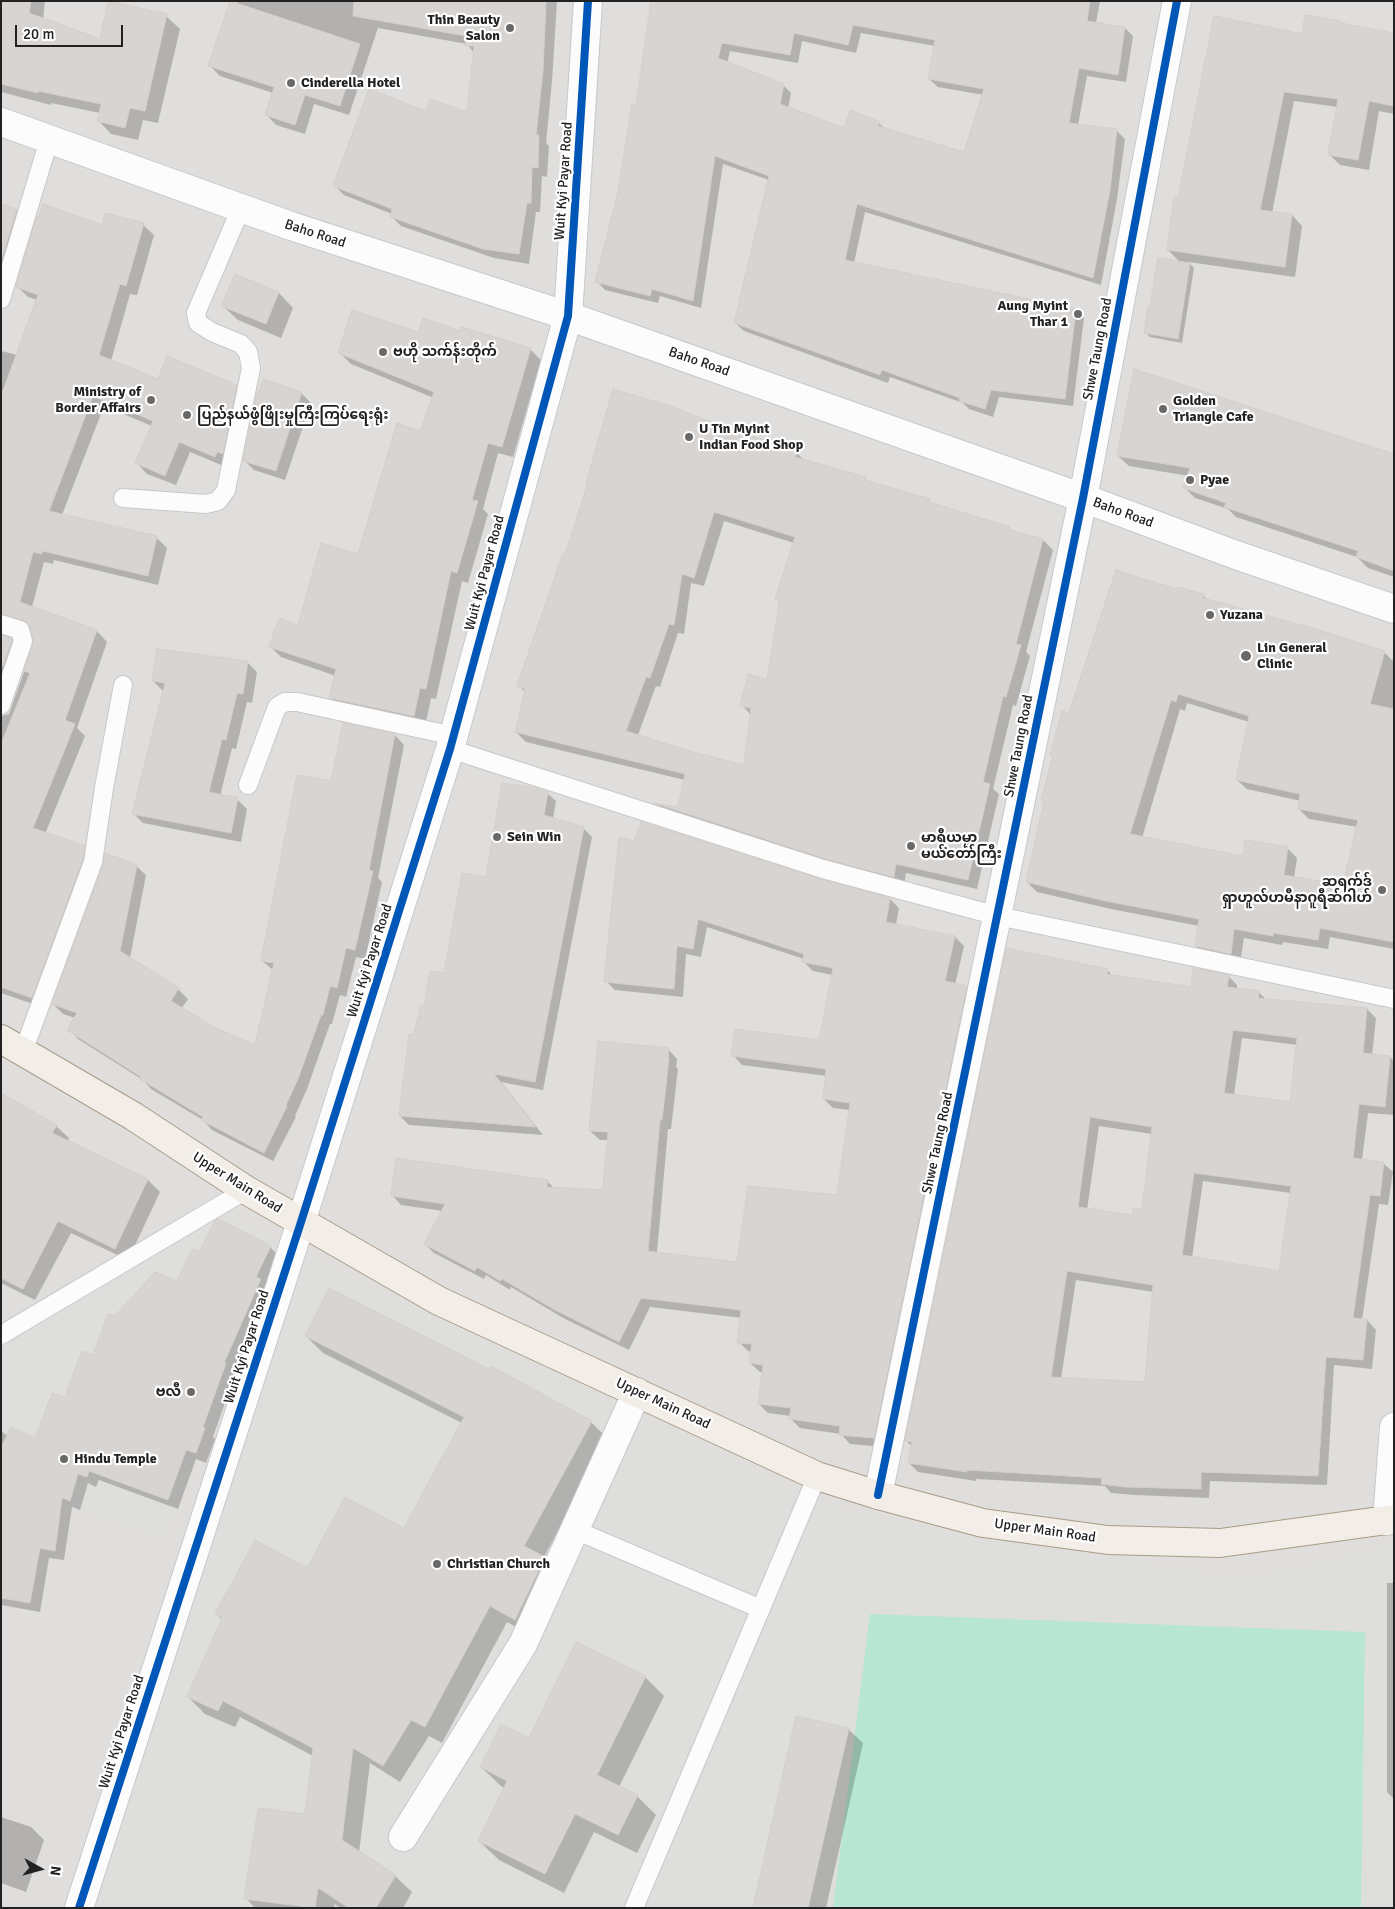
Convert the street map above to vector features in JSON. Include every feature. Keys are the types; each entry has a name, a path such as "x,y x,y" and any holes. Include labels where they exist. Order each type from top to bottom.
{"main road":[{"name":"Upper Main Road","path":"12,1045 133,1116 246,1190 439,1301 817,1476 878,1495 983,1523 1108,1540 1220,1543 1390,1520"}],"street":[{"name":"Wuit Kyi Payar Road","path":"79,1908 301,1222 452,742 568,316 588,1"},
{"name":"Shwe Taung Road","path":"878,1495 1082,498 1177,1"},
{"name":"Baho Road","path":"1,122 291,226 568,316 1082,498 1236,555 1394,609"},
{"path":"403,1837 523,1644 638,1392"},
{"path":"1390,1520 1394,1426"}],"lane":[{"path":"1,299 49,140"},
{"path":"123,498 206,504 218,501 226,490 251,368 248,352 241,344 212,332 198,323 196,313 241,208"},
{"path":"1,624 20,630 23,641 1,705"},
{"path":"12,1045 94,862 104,788 123,685"},
{"path":"248,785 276,707 285,702 297,702 452,742 823,869 998,916 1394,999"},
{"path":"1,1335 246,1190"},
{"path":"634,1908 817,1476"},
{"path":"574,1530 761,1608"}],"shaded area":[{"path":"1,1 1394,1 1394,1908 1,1908"},
{"path":"220,1214 282,1245 160,1533 1,1477 1,1350"},
{"path":"304,1257 834,1510 1242,1584 1394,1549 1394,1908 99,1908"}],"green space":[{"path":"870,1614 1365,1632 1361,1908 833,1908"}],"building":[{"path":"1,1 31,1 29,13 100,39 108,1 167,14 145,111 130,108 125,128 97,121 101,104 38,91 38,93 1,84"},
{"path":"230,1 360,44 340,106 305,95 295,125 265,115 274,87 208,66"},
{"path":"354,1 546,1 543,71 536,135 539,135 538,168 532,167 531,203 527,203 519,254 483,249 390,217 392,209 333,186 369,89 426,111 430,99 467,112 474,46 465,46 466,36 353,16"},
{"path":"651,1 1090,1 1087,21 1125,27 1118,75 1079,68 1069,123 1117,129 1110,190 1093,278 857,204 845,260 1076,309 1065,399 991,390 985,409 959,401 960,398 882,370 880,375 734,323 769,176 715,156 693,301 652,289 650,296 595,282 618,192 632,104 636,105","holes":["853,25 935,40 928,79 984,89 964,152 878,126 880,122 850,110 844,128 780,104 784,84 718,58 722,43 790,55 794,33 848,45"]},
{"path":"1305,15 1394,33 1394,106 1369,101 1358,160 1328,155 1338,99 1284,92 1260,210 1292,214 1285,267 1167,250 1174,197 1178,198 1214,16 1302,34"},
{"path":"1,204 17,209 1,261"},
{"path":"43,204 102,225 105,213 144,223 126,286 120,284 99,355 158,379 167,356 237,385 223,454 217,452 215,457 179,442 165,476 135,463 153,421 93,396 49,511 157,536 148,576 43,551 42,554 33,552 20,602 97,630 65,720 75,724 33,828 85,846 83,859 32,998 1,987 1,744 30,673 24,671 33,639 27,622 1,614 1,396 38,295 16,287 37,216 39,217"},
{"path":"1158,258 1190,263 1178,339 1144,333"},
{"path":"235,274 279,292 266,324 221,306"},
{"path":"352,310 418,332 423,318 460,331 461,327 531,348 502,447 488,443 472,500 478,501 457,573 451,571 426,689 420,688 414,716 329,698 336,669 269,647 279,618 298,625 321,543 358,554 397,423 420,431 434,392 338,353"},
{"path":"1134,369 1394,454 1394,571 1356,557 1358,551 1224,507 1226,503 1183,488 1190,468 1117,456"},
{"path":"263,379 302,392 276,471 243,461 257,393"},
{"path":"613,389 670,406 797,451 795,457 866,477 865,480 930,499 929,502 1010,527 1009,530 1043,539 1016,644 1021,645 1006,697 1003,696 983,782 990,784 968,880 896,864 894,877 826,859 654,803 678,807 685,774 515,732 525,689 517,686 563,553 565,554 588,483 586,483","holes":["714,512 795,537 775,599 780,600 767,679 748,674 740,706 751,708 744,765 689,751 626,731 646,677 650,678 669,624 674,625 682,574 694,578"]},
{"path":"1116,570 1176,589 1177,587 1204,594 1203,598 1319,630 1385,651 1370,704 1394,709 1394,942 1320,928 1318,940 1273,933 1273,936 1234,929 1231,954 1195,946 1199,919 1101,900 1026,882 1044,801 1041,800 1053,756 1050,755 1062,711 1069,713","holes":["1178,694 1249,716 1236,780 1300,794 1298,809 1358,820 1343,885 1284,875 1288,847 1245,840 1243,856 1130,834 1171,700 1176,702"]},
{"path":"1,635 11,638 12,641 3,666 1,665"},
{"path":"157,649 248,661 243,694 237,693 226,740 222,739 209,792 238,798 231,833 132,814 165,683 152,681"},
{"path":"343,723 395,734 369,870 373,871 355,950 346,948 337,988 330,986 323,1015 321,1015 298,1079 264,1153 201,1120 203,1117 140,1079 141,1077 67,1030 77,1013 52,1004 103,866 105,853 137,865 120,951 179,988 171,1001 214,1027 255,1045 274,963 261,961 297,775 331,781"},
{"path":"502,783 548,792 544,815 584,827 535,1082 494,1074 536,1127 399,1116 409,1034 414,1034 421,1005 424,1006 430,971 444,973 462,873 486,877"},
{"path":"641,822 820,879 890,898 886,922 955,936 945,981 967,986 874,1438 839,1435 840,1426 789,1419 791,1408 758,1404 763,1365 749,1363 752,1344 737,1343 741,1310 641,1298 619,1342 555,1310 502,1279 500,1281 477,1267 475,1271 424,1244 445,1204 391,1196 396,1158 548,1180 547,1187 603,1190 608,1132 589,1131 598,1041 669,1048 662,1120 660,1120 648,1251 737,1262 748,1186 837,1195 850,1103 823,1099 826,1069 731,1056 735,1029 819,1040 833,968 802,962 804,954 698,919 693,949 677,946 674,989 604,982 619,837 634,841"},
{"path":"1006,948 1108,969 1107,974 1191,987 1193,968 1229,975 1227,987 1259,991 1258,998 1367,1008 1363,1053 1390,1056 1385,1107 1359,1104 1353,1158 1384,1162 1380,1196 1370,1195 1353,1318 1367,1319 1363,1360 1326,1357 1318,1476 1201,1472 1201,1489 1125,1487 1101,1484 1102,1478 967,1470 967,1472 908,1463 912,1442 905,1441","holes":["1233,1030 1297,1038 1290,1102 1224,1093","1090,1117 1152,1127 1142,1209 1133,1208 1132,1215 1078,1207","1194,1173 1291,1186 1279,1271 1182,1255","1067,1271 1153,1285 1145,1382 1051,1377"]},
{"path":"1,1093 57,1125 52,1133 148,1179 115,1249 58,1221 23,1289 1,1278"},
{"path":"218,1219 271,1246 256,1277 261,1279 224,1363 226,1363 203,1427 205,1428 196,1453 186,1450 168,1500 89,1471 87,1477 78,1474 70,1501 62,1498 55,1551 40,1548 30,1603 1,1598 1,1448 11,1427 35,1438 52,1393 65,1397 82,1351 93,1355 108,1314 115,1316 155,1272 177,1281 192,1249 199,1252 215,1221"},
{"path":"329,1288 489,1369 491,1366 592,1421 524,1546 545,1557 515,1620 490,1606 425,1727 411,1720 383,1766 353,1748 342,1840 396,1875 376,1908 349,1908 318,1888 315,1908 244,1899 258,1808 305,1814 313,1748 223,1701 218,1711 187,1697 222,1618 215,1614 255,1540 307,1568 345,1497 404,1528 464,1417 305,1336"},
{"path":"576,1642 646,1676 597,1775 638,1795 618,1835 575,1814 545,1874 478,1841 507,1781 480,1767 501,1724 529,1738"},
{"path":"796,1716 849,1728 808,1908 753,1908"}],"cycle path":[{"path":"79,1908 301,1222 450,749 568,316 588,1"},
{"path":"878,1495 1083,498 1177,1"}],"place":[{"name":"Thin Beauty Salon","path":"510,28"},
{"name":"Cinderella Hotel","path":"291,83"},
{"name":"Aung Myint Thar 1","path":"1078,314"},
{"name":"ဗဟို သက်န်းတိုက်","path":"383,352"},
{"name":"Ministry of Border Affairs","path":"151,400"},
{"name":"Golden Triangle Cafe","path":"1163,409"},
{"name":"ပြည်နယ်ဖွံဖြိုးမှုကြီးကြပ်ရေးရုံး","path":"187,415"},
{"name":"U Tin Myint Indian Food Shop","path":"689,437"},
{"name":"Pyae","path":"1190,480"},
{"name":"Yuzana","path":"1210,615"},
{"name":"Lin General Clinic","path":"1246,656"},
{"name":"Sein Win","path":"497,837"},
{"name":"မာရီယမ္မာ မယ်တော်ကြီး","path":"911,846"},
{"name":"ဆရက်ဒ် ရှာဟူလ်ဟမီနာဂူရီဆ်ဂါဟ်","path":"1382,890"},
{"name":"ဗလီ","path":"191,1392"},
{"name":"Hindu Temple","path":"64,1459"},
{"name":"Christian Church","path":"437,1564"}]}
